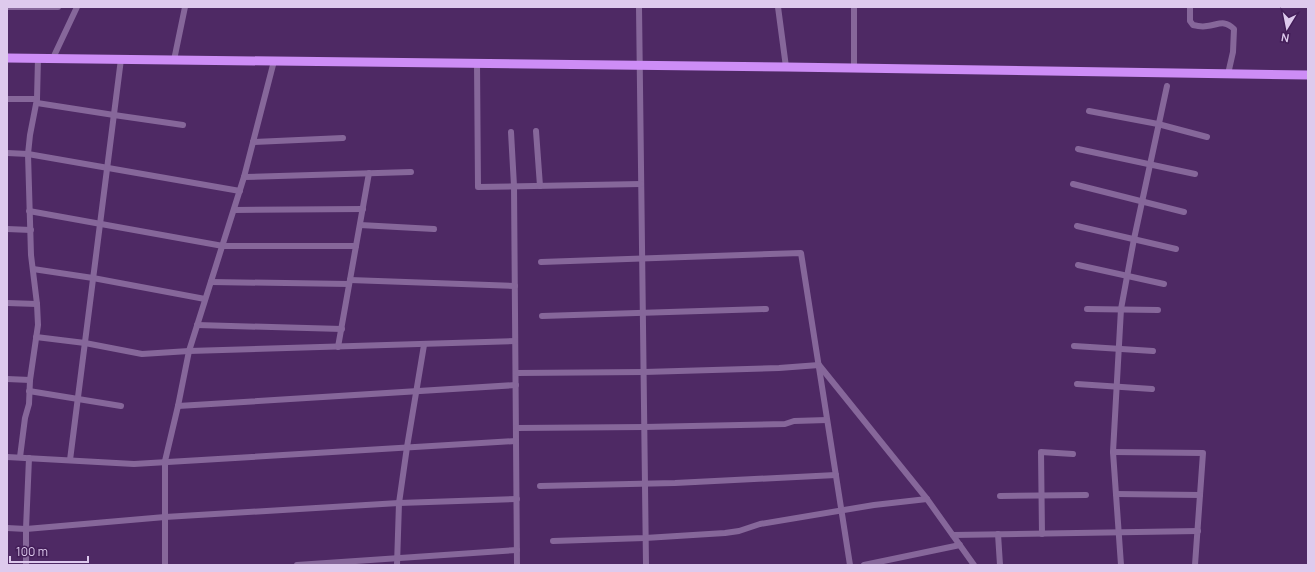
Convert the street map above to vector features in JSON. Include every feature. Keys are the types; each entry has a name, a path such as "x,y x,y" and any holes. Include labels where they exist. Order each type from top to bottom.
{"main road":[{"path":"7,58 640,65 1308,75"}],"street":[{"path":"7,7 58,7"},
{"path":"54,58 77,7"},
{"path":"174,60 185,7"},
{"path":"638,7 646,565"},
{"path":"778,7 786,67"},
{"path":"854,7 854,68"},
{"path":"1190,7 1190,21 1193,25 1206,26 1220,23 1229,24 1234,29 1233,52 1228,74"},
{"path":"20,457 36,337 37,304 31,254 28,154 30,135 37,101 38,58"},
{"path":"70,460 121,59"},
{"path":"165,565 165,461 189,351 240,191 274,61"},
{"path":"478,63 478,187 641,184"},
{"path":"1122,565 1113,452 1120,310 1167,86"},
{"path":"7,99 37,101 114,116 183,125"},
{"path":"1089,111 1158,124 1207,137"},
{"path":"536,131 540,186"},
{"path":"511,132 514,186 517,565"},
{"path":"253,142 343,138"},
{"path":"1078,148 1195,174"},
{"path":"7,154 28,154 240,191"},
{"path":"244,177 411,172"},
{"path":"338,347 369,173"},
{"path":"1074,184 1184,212"},
{"path":"234,210 363,209"},
{"path":"29,211 223,246 356,246"},
{"path":"360,225 434,229"},
{"path":"1077,226 1176,249"},
{"path":"7,229 31,230"},
{"path":"542,262 801,253 850,565"},
{"path":"1078,265 1164,284"},
{"path":"33,269 93,278 205,299"},
{"path":"211,282 350,282 515,286"},
{"path":"7,303 37,304"},
{"path":"542,316 766,309"},
{"path":"1087,309 1158,310"},
{"path":"197,324 342,329"},
{"path":"36,337 85,343 142,354 189,351 516,341"},
{"path":"397,562 399,503 406,447 424,345"},
{"path":"1074,346 1153,351"},
{"path":"516,373 644,372 767,367 779,368 819,365"},
{"path":"819,365 927,499 974,565"},
{"path":"7,379 30,380"},
{"path":"1077,384 1152,389"},
{"path":"178,406 516,385"},
{"path":"29,391 122,406"},
{"path":"516,428 785,424 794,421 827,420"},
{"path":"7,457 134,464 516,441"},
{"path":"1042,534 1041,452 1073,454"},
{"path":"1113,452 1203,453 1195,565"},
{"path":"26,565 29,458"},
{"path":"540,486 675,483 836,475"},
{"path":"1116,494 1200,495"},
{"path":"1000,496 1086,495"},
{"path":"7,528 26,529 165,517 399,503 517,499"},
{"path":"553,541 645,538 725,533 739,531 760,524 874,505 927,499"},
{"path":"953,535 1198,531"},
{"path":"998,534 1000,565"},
{"path":"864,565 960,545"},
{"path":"297,565 397,562 517,550"}]}
